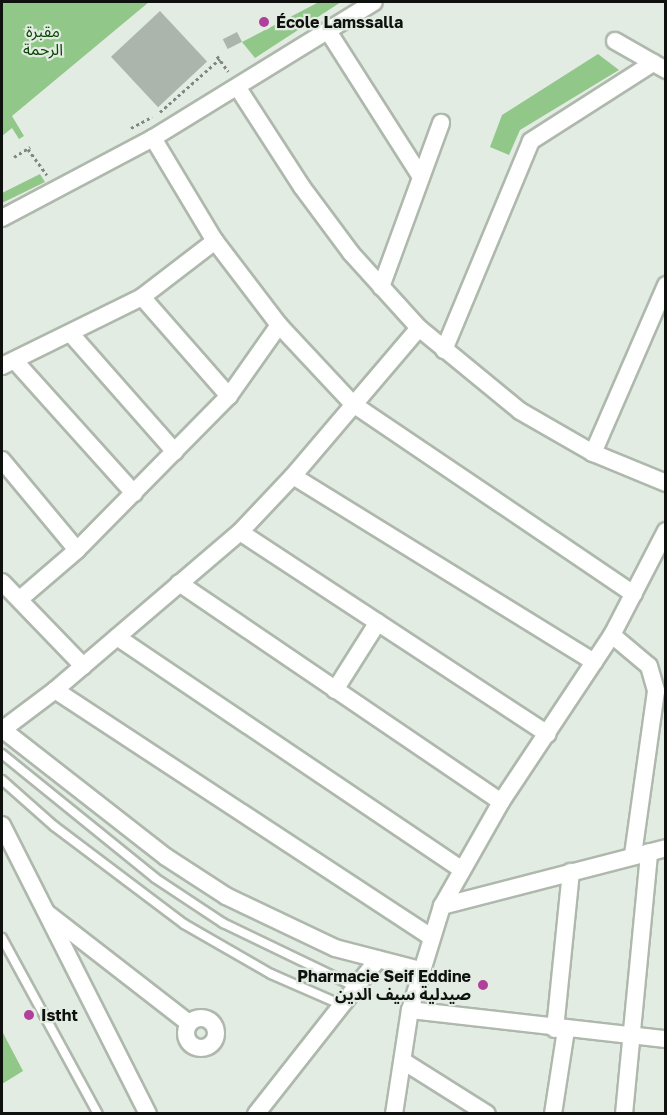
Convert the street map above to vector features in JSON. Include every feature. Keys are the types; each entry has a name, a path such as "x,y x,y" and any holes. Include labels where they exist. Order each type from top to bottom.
{"street":[{"path":"2,218 153,138 238,88 374,2"},
{"path":"328,31 421,177"},
{"path":"615,41 659,66"},
{"path":"444,350 531,141 659,66"},
{"path":"238,88 302,187 381,287 419,328 520,411 593,453 666,483"},
{"path":"381,287 441,123"},
{"path":"153,138 215,240 279,324 353,404 634,594"},
{"path":"134,493 8,364 142,297 215,240"},
{"path":"593,453 666,285"},
{"path":"142,297 229,396"},
{"path":"20,599 77,550 229,396 279,324"},
{"path":"419,328 293,476 240,532 55,690 2,730 166,857 226,896 290,930 335,948 420,970"},
{"path":"71,334 175,452"},
{"path":"2,460 77,550"},
{"path":"293,476 594,662"},
{"path":"394,1113 410,1010 420,970 442,906 501,802 612,635 666,531"},
{"path":"240,532 548,734"},
{"path":"2,582 83,666"},
{"path":"179,583 501,802"},
{"path":"335,690 378,622"},
{"path":"612,635 649,666 656,684 649,852 624,1113"},
{"path":"117,637 461,869"},
{"path":"55,690 431,937"},
{"path":"2,825 148,1113"},
{"path":"442,906 649,852"},
{"path":"553,1113 571,872"},
{"path":"44,911 189,1023"},
{"path":"256,1113 344,1006 378,959"},
{"path":"410,1010 560,1029 666,1039"},
{"path":"403,1061 487,1113"}],"lane":[{"path":"2,754 146,871 223,923 304,965 358,988"},
{"path":"2,780 54,826 184,924 250,963 344,1006"},
{"path":"2,938 98,1113"}],"path":[{"path":"128,130 159,112 220,59"},
{"path":"14,157 29,148 45,176 55,170"}],"green space":[{"name":"مقبرة الرحمة","path":"2,2 149,2 12,116 24,136 19,139 12,128 2,136"},
{"path":"319,2 341,2 255,58 242,42"},
{"path":"598,54 619,70 520,130 509,155 490,147 502,115"},
{"path":"40,174 45,182 2,203 2,193"},
{"path":"2,1031 23,1071 2,1084"}],"building":[{"path":"160,11 207,61 158,107 111,57"},
{"path":"237,32 242,42 228,49 223,39"}],"place":[{"name":"École Lamssalla","path":"264,22"},
{"name":"Pharmacie Seif Eddine صيدلية سيف الدين","path":"483,985"},
{"name":"Istht","path":"29,1015"}]}
